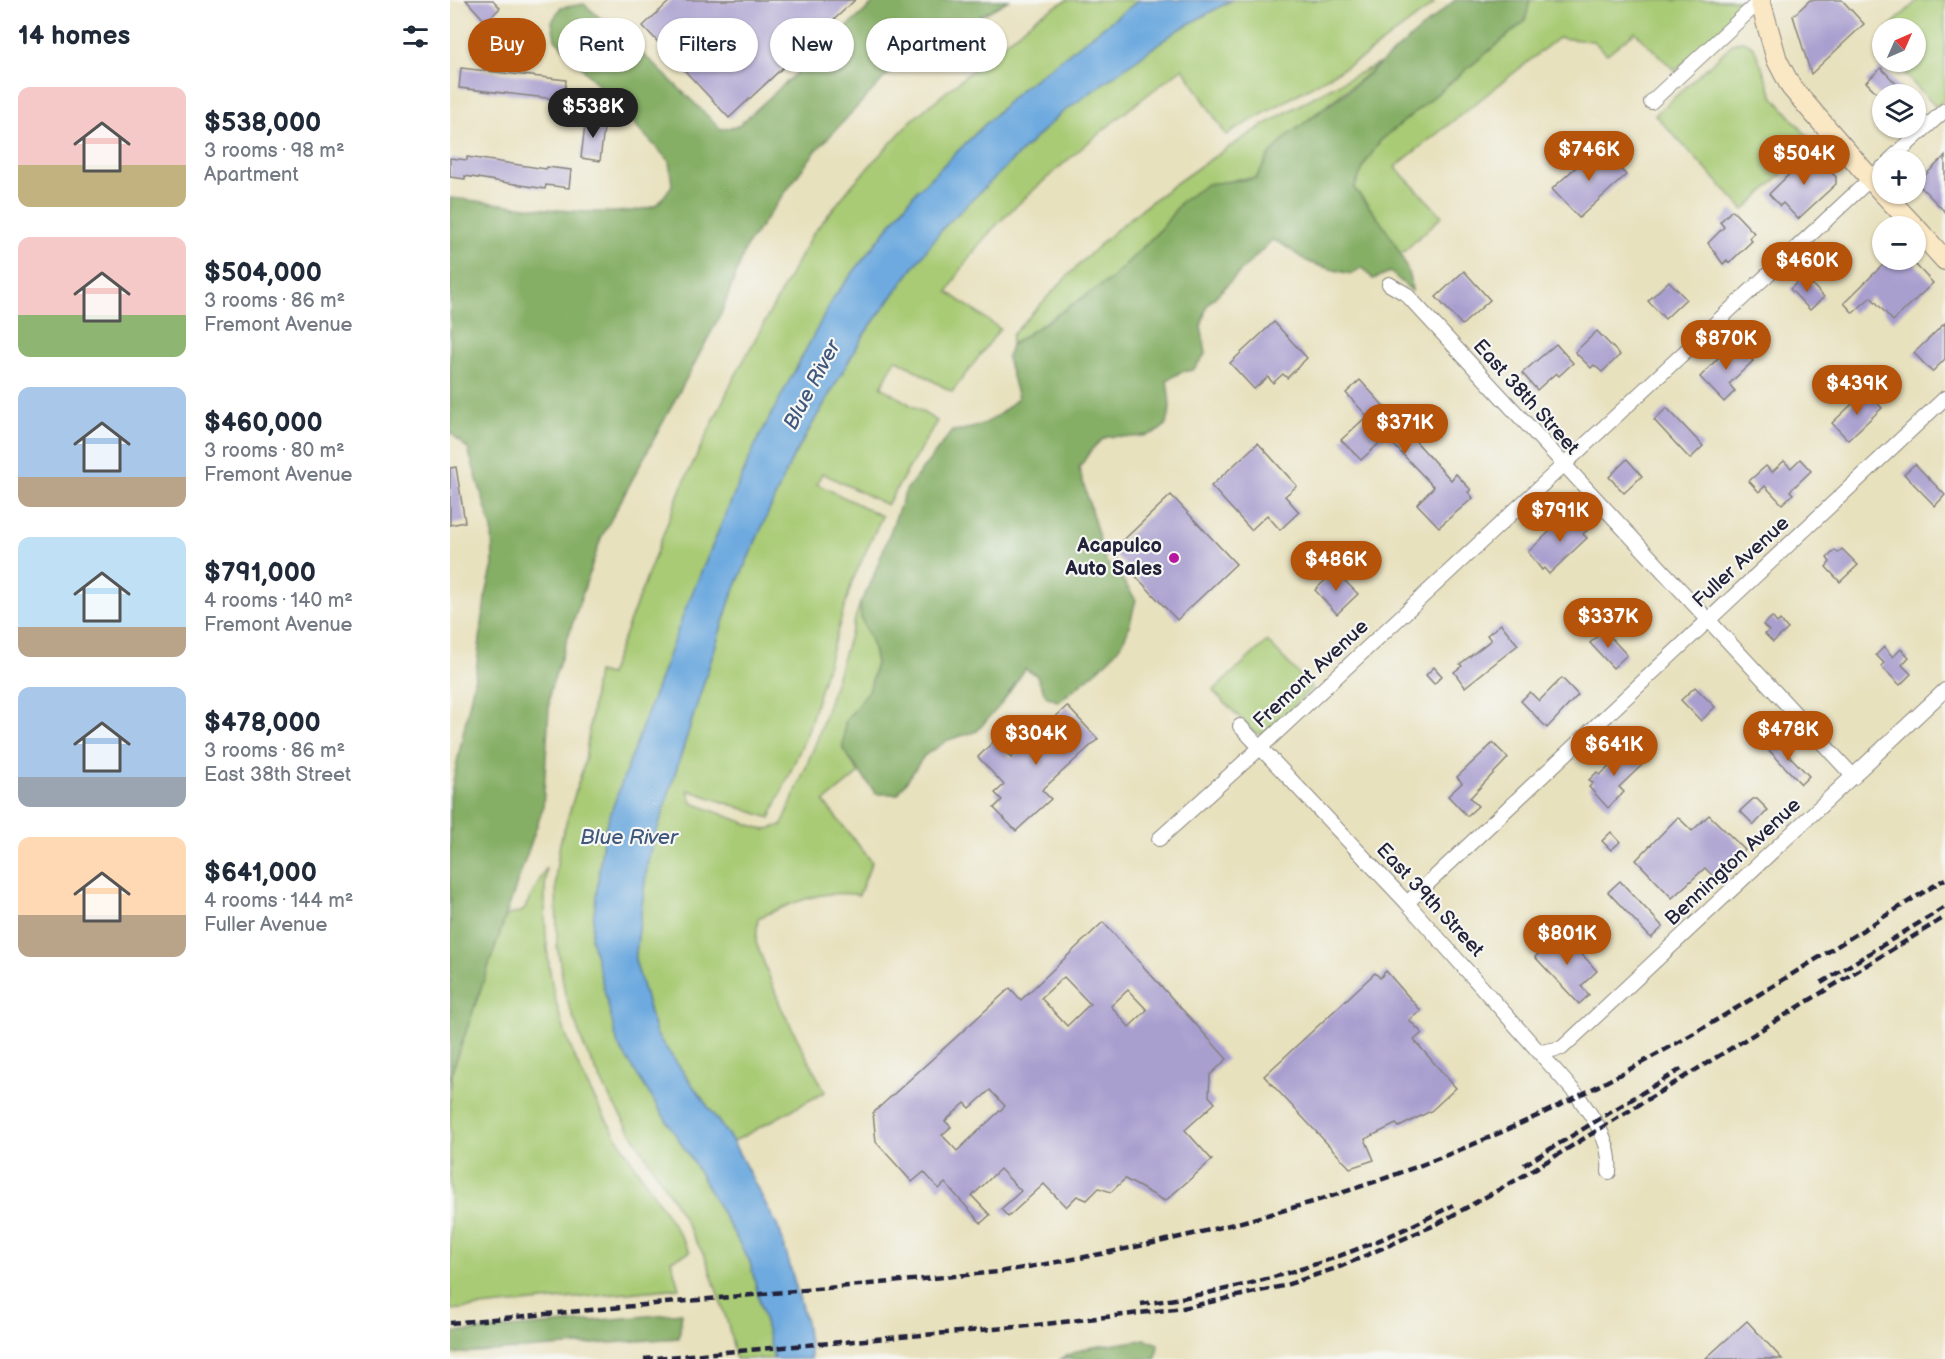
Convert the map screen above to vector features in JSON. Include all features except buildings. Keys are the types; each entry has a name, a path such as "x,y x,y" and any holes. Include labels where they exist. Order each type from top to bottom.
{"main road":[{"path":"1760,0 1777,60 1791,87 1872,174"},
{"path":"1897,204 1906,216"},
{"path":"1926,239 1945,260"}],"street":[{"path":"1651,102 1760,0"},
{"path":"1901,150 1945,110"},
{"name":"Fremont Avenue","path":"1159,839 1563,466 1872,190"},
{"name":"East 38th Street","path":"1389,284 1406,294 1563,466 1854,777"},
{"name":"Fuller Avenue","path":"1407,903 1945,398"},
{"name":"Bennington Avenue","path":"1541,1052 1562,1048 1945,690"},
{"name":"East 39th Street","path":"1240,726 1407,903 1578,1096 1601,1129 1609,1149 1609,1172"}],"green space":[{"path":"877,0 1009,0 977,18 866,18 866,72 892,72 814,153 747,245 721,314 601,538 550,691 543,808 453,1069 450,1090 450,796 476,672 485,599 493,565 492,529 468,449 450,432 450,198 583,212 634,210 657,205 672,185 669,161 586,72 645,72 645,56 657,67 657,72 662,72 721,129 738,126 798,72 854,72 854,21"},
{"path":"1067,0 1139,0 1019,91 915,193 834,297 591,938 693,1162 750,1262 774,1359 736,1359 728,1324 706,1259 672,1198 612,1102 584,1047 565,994 557,945 556,872 560,843 585,761 597,672 609,675 681,488 734,378 812,235 853,184 912,120 970,72 1007,72 1007,42 1038,16"},
{"path":"1232,0 1429,0 1434,4 1363,57 1226,135 1183,68 1117,118 1009,213 982,241 959,273 948,292 1000,329 952,392 896,359 881,387 937,421 887,505 822,473 817,484 882,516 852,582 807,734 770,818 688,790 692,803 764,830 782,825 817,740 860,603 862,618 872,643 876,663 870,689 845,723 843,749 859,773 824,802 872,862 859,895 819,896 758,918 756,942 781,1007 825,1092 733,1142 656,1034 635,960 648,859 731,597 791,461 865,333 942,229 1059,115 1178,30"},
{"path":"1455,0 1530,0 1525,21 1380,141 1366,162 1354,188 1398,249 1412,291 1390,272 1373,279 1362,267 1352,274 1331,269 1309,262 1283,244 1272,240 1207,305 1201,327 1206,353 1193,370 1181,372 1167,380 1170,404 1167,421 1163,428 1145,436 1107,437 1095,446 1079,468 1106,562 1122,579 1136,600 1129,628 1119,647 1104,664 1059,702 1046,696 1036,675 1025,669 1002,703 977,731 948,740 924,756 898,794 876,794 843,749 845,722 870,689 876,663 872,643 861,618 860,603 870,585 906,490 952,431 972,428 988,422 1018,398 1007,358 1011,345 1111,279 1163,227 1181,202 1207,184 1256,178 1268,157 1288,135 1347,92"},
{"path":"1530,0 1742,0 1741,10 1675,71 1635,32 1607,54 1593,41 1558,38 1395,167 1442,216 1400,255 1371,209 1354,188 1366,162 1380,141 1525,21"},
{"path":"1918,0 1945,0 1945,99 1936,107 1926,97 1926,84 1914,84 1903,72 1926,72 1926,18 1899,18"},
{"path":"584,4 600,18 558,18 558,42 555,39 552,22 560,8"},
{"path":"1744,41 1754,47 1773,96 1814,144 1744,210 1655,115 1735,42"},
{"path":"1380,63 1297,129 1268,160 1256,178 1237,179 1181,202 1163,227 1111,279 1011,345 1012,335 1101,243 1176,183 1242,139 1311,98"},
{"path":"1267,641 1312,688 1265,734 1255,733 1213,691"},
{"path":"546,868 545,908 549,968 557,1007 574,1056 603,1114 690,1252 671,1260 679,1288 450,1310 450,1090 453,1069 506,916 523,911"},
{"path":"682,1313 679,1338 450,1354 450,1333"},
{"path":"1145,1339 1158,1344 1156,1359 1061,1359 1092,1347"}],"water":[{"name":"Blue River","path":"1139,0 1232,0 1178,30 1059,115 942,229 865,333 791,461 731,597 648,859 635,960 656,1034 733,1142 780,1231 806,1322 811,1359 774,1359 750,1262 693,1162 618,1045 591,938 604,831 685,610 756,443 834,297 915,193 1019,91"}],"railway":[{"path":"450,1323 998,1272 1134,1247 1268,1215 1333,1195 1463,1149 1581,1095 1687,1037 1945,879"},
{"path":"1821,983 1945,907"},
{"path":"644,1359 1028,1326 1183,1308 1283,1286 1342,1266 1437,1224 1518,1179 1945,917"},
{"path":"1524,1165 1683,1068"},
{"path":"1141,1304 1222,1290 1302,1269 1379,1240 1453,1205"}],"place":[{"name":"Acapulco Auto Sales","path":"1174,558"}]}
